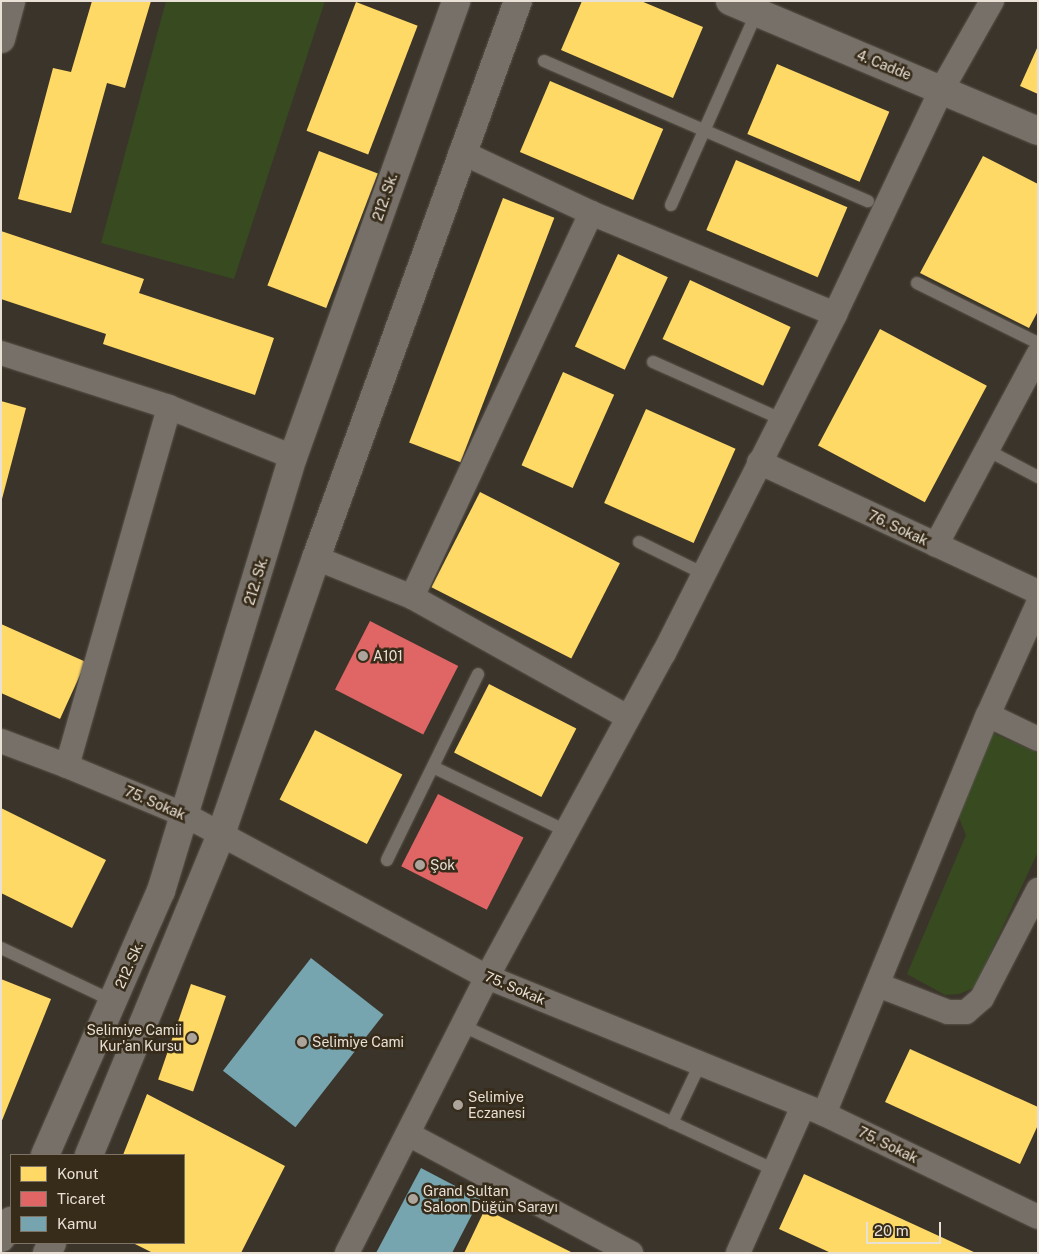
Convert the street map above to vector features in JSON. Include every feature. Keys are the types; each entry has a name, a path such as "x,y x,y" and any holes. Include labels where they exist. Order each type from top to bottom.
{"street":[{"path":"1,39 11,1"},
{"name":"212. Sk.","path":"45,1154 161,891 293,457 456,1"},
{"path":"89,1154 221,834 316,558 429,250 461,152 518,1"},
{"name":"4. Cadde","path":"730,1 1038,131"},
{"path":"347,1253 487,977 664,653 835,314 942,89 992,1"},
{"path":"461,152 591,213 835,314"},
{"path":"412,598 591,213"},
{"path":"1,353 169,407 293,457"},
{"path":"936,545 1038,355"},
{"path":"67,766 169,407"},
{"name":"76. Sokak","path":"759,462 1038,592"},
{"path":"316,558 412,598 628,717"},
{"path":"738,1253 775,1170 813,1110 878,985 988,715 1038,604"},
{"path":"988,715 1038,739"},
{"name":"75. Sokak","path":"1,742 67,766 185,815 487,977 813,1110 1038,1217"},
{"path":"878,985 948,1012 966,1012 982,998 1038,890"},
{"path":"408,1134 631,1253"}],"lane":[{"path":"671,205 757,12"},
{"path":"544,61 868,201"},
{"path":"917,283 1038,343"},
{"path":"653,362 781,418"},
{"path":"987,450 1038,477"},
{"path":"639,542 704,574"},
{"path":"387,860 478,674"},
{"path":"433,766 566,831"},
{"path":"1,948 113,1001"},
{"path":"463,1026 775,1170"},
{"path":"672,1123 700,1064"}],"green space":[{"path":"166,1 325,1 234,279 101,243"},
{"path":"993,733 1038,753 1038,852 974,988 959,994 945,995 907,974 966,835 957,813"}],"building: Konut":[{"path":"92,1 151,1 125,88 107,83 71,213 18,199 53,68 71,72"},
{"path":"582,1 641,1 703,27 673,98 561,50"},
{"path":"356,2 418,26 368,154 307,131"},
{"path":"1038,46 1038,94 1020,86"},
{"path":"777,64 889,112 860,182 747,134"},
{"path":"550,81 663,129 633,200 520,152"},
{"path":"319,151 378,174 326,308 267,285"},
{"path":"983,156 1038,184 1038,311 1029,328 920,273"},
{"path":"736,160 847,207 818,277 706,230"},
{"path":"503,198 554,218 460,462 409,443"},
{"path":"1,231 144,279 139,293 274,338 255,395 103,344 106,334 1,299"},
{"path":"618,254 668,277 625,370 575,346"},
{"path":"690,280 791,327 763,386 663,339"},
{"path":"880,329 987,386 925,502 818,446"},
{"path":"563,372 614,395 573,488 522,465"},
{"path":"1,401 26,408 2,499 1,499"},
{"path":"646,409 736,449 694,543 604,503"},
{"path":"480,492 620,563 571,659 431,587"},
{"path":"1,624 86,662 60,719 1,693"},
{"path":"489,684 576,728 541,797 454,753"},
{"path":"315,730 402,774 367,844 280,799"},
{"path":"1,808 106,860 72,928 1,893"},
{"path":"1,979 51,999 1,1123"},
{"name":"Selimiye Camii Kur'an Kursu","path":"191,984 226,996 193,1092 158,1079"},
{"path":"910,1049 1038,1107 1038,1125 1020,1164 885,1102"},
{"path":"147,1094 285,1166 241,1253 153,1253 135,1244 185,1244 185,1154 123,1154"},
{"path":"804,1174 976,1253 831,1253 779,1229"},
{"path":"485,1209 573,1253 464,1253"}],"building: Ticaret":[{"path":"370,621 458,666 423,735 335,690"},
{"path":"438,794 524,838 487,910 401,866"}],"building: Kamu":[{"name":"Selimiye Cami","path":"311,958 383,1015 295,1127 223,1071"},
{"path":"421,1168 480,1199 452,1253 376,1253"}],"place":[{"name":"A101","path":"363,656"},
{"name":"Şok","path":"420,865"},
{"name":"Selimiye Camii Kur'an Kursu","path":"192,1038"},
{"name":"Selimiye Cami","path":"302,1042"},
{"name":"Selimiye Eczanesi","path":"458,1105"},
{"name":"Grand Sultan Saloon Düğün Sarayı","path":"413,1199"}]}
